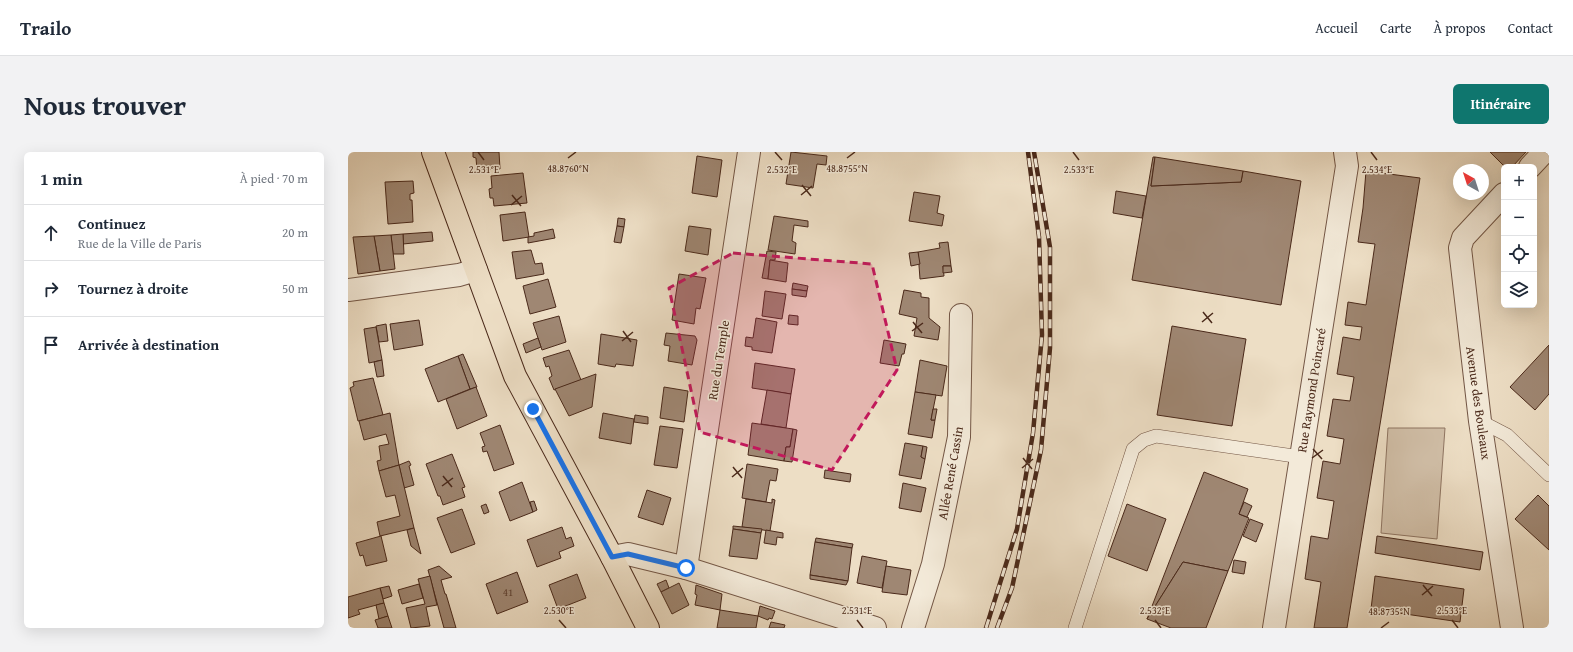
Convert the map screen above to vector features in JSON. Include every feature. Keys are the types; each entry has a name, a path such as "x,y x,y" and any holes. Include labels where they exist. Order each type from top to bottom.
{"main road":[{"path":"433,152 515,376 612,557 648,628"}],"street":[{"name":"Rue du Temple","path":"686,568 749,152"},
{"name":"Rue Raymond Poincaré","path":"1274,628 1347,166 1345,152"},
{"path":"1533,164 1544,152"},
{"name":"Avenue des Bouleaux","path":"1501,197 1463,238 1460,248 1480,421 1512,628"},
{"path":"348,290 459,275 476,270"},
{"name":"Allée René Cassin","path":"913,628 933,564 959,437 961,315"},
{"path":"612,557 628,554 686,568 875,628"}],"lane":[{"path":"1480,421 1507,435 1549,475"},
{"path":"1075,628 1133,449 1144,440 1156,436 1301,457"}],"highlighted area":[{"path":"733,253 872,264 897,370 832,470 700,432 669,288"}],"shaded area":[{"path":"1388,428 1445,428 1437,539 1381,533"}],"building":[{"path":"473,152 499,152 500,169 477,170 476,158 473,157"},
{"path":"791,152 827,156 826,165 817,164 813,188 786,184"},
{"path":"1490,152 1526,152 1515,164 1502,164"},
{"path":"697,156 722,160 717,197 692,193"},
{"path":"1153,157 1155,157 1151,186 1241,182 1243,171 1301,181 1281,305 1132,280"},
{"path":"1155,157 1243,171 1241,182 1151,186"},
{"path":"1366,171 1420,178 1347,628 1314,628 1321,582 1305,579 1311,536 1328,539 1334,501 1317,498 1323,461 1340,464 1344,439 1327,436 1333,399 1350,401 1354,377 1337,374 1343,337 1360,340 1362,327 1345,325 1348,302 1366,305 1375,244 1358,242"},
{"path":"523,173 527,203 494,206 493,198 490,198 489,189 492,188 491,176"},
{"path":"413,181 414,193 410,194 410,200 412,200 413,222 388,224 385,182"},
{"path":"1116,191 1146,196 1142,218 1113,213"},
{"path":"914,192 940,196 937,213 944,215 942,226 909,221"},
{"path":"525,212 529,237 503,241 500,215"},
{"path":"774,216 808,221 808,227 794,225 792,241 796,243 795,254 768,250"},
{"path":"618,218 625,219 624,227 617,226"},
{"path":"617,226 624,227 621,243 614,242"},
{"path":"689,226 711,229 708,255 685,251"},
{"path":"553,229 555,238 528,243 528,237 534,236 534,233"},
{"path":"432,232 433,241 403,244 403,234"},
{"path":"403,234 404,254 393,254 391,235"},
{"path":"391,235 395,269 380,271 374,236"},
{"path":"374,236 380,271 358,274 353,237"},
{"path":"948,242 951,266 943,266 944,276 920,279 918,252 940,248 939,243"},
{"path":"531,250 535,264 542,263 544,274 516,279 512,252"},
{"path":"767,251 776,252 775,260 770,260 768,279 762,278"},
{"path":"918,252 920,264 911,266 909,253"},
{"path":"770,260 788,263 786,282 768,279"},
{"path":"943,266 951,266 952,272 943,273"},
{"path":"679,274 706,278 700,309 696,308 694,324 672,320"},
{"path":"548,279 556,307 530,314 523,286"},
{"path":"793,283 808,286 807,291 792,289"},
{"path":"792,289 807,291 806,297 792,295"},
{"path":"904,290 921,293 921,297 929,298 929,318 940,327 938,340 914,336 917,318 899,314"},
{"path":"765,291 786,294 782,319 762,316"},
{"path":"789,315 798,316 798,325 788,324"},
{"path":"559,316 566,342 542,350 533,323"},
{"path":"756,318 777,322 772,353 752,350 752,347 745,346 746,337 753,338"},
{"path":"419,320 423,345 394,350 390,324"},
{"path":"386,324 388,341 379,342 376,326"},
{"path":"1172,326 1246,339 1232,426 1157,415"},
{"path":"376,327 382,360 369,363 364,329"},
{"path":"666,333 695,336 697,340 692,365 668,361 670,346 664,345"},
{"path":"601,334 637,340 633,366 616,364 615,367 598,364"},
{"path":"538,338 541,347 526,353 523,344"},
{"path":"884,340 906,344 899,366 880,363"},
{"path":"1549,345 1549,394 1535,410 1510,387"},
{"path":"569,350 581,380 554,390 549,378 552,376 549,366 546,367 543,358"},
{"path":"463,354 477,387 470,389 458,356"},
{"path":"458,356 470,389 438,402 425,369"},
{"path":"382,360 384,376 377,377 374,362"},
{"path":"920,360 947,366 942,396 915,392"},
{"path":"755,363 795,369 791,394 752,388"},
{"path":"596,374 592,407 569,416 555,389"},
{"path":"373,378 383,415 358,421 350,388 354,386 353,382"},
{"path":"476,387 487,416 457,429 446,399"},
{"path":"664,387 688,391 684,422 660,418"},
{"path":"767,390 791,394 786,428 761,424"},
{"path":"915,392 936,395 931,420 935,420 932,438 908,434"},
{"path":"933,409 937,409 935,420 931,420"},
{"path":"390,413 399,465 379,471 377,461 381,460 379,446 389,444 386,434 364,440 359,421"},
{"path":"603,413 634,419 631,444 599,438"},
{"path":"635,415 648,417 648,424 634,422"},
{"path":"752,423 793,429 790,447 786,447 784,461 748,455"},
{"path":"500,425 514,464 494,471 487,451 483,452 482,447 485,446 480,433"},
{"path":"660,426 683,429 677,468 654,465"},
{"path":"793,429 797,430 792,462 784,461 786,447 790,447"},
{"path":"905,443 923,446 921,457 925,459 921,479 899,475"},
{"path":"923,446 927,447 925,459 921,457"},
{"path":"452,454 465,487 462,488 465,497 443,505 426,464"},
{"path":"409,461 414,485 404,488 399,465"},
{"path":"747,464 778,469 776,481 770,480 766,502 742,498"},
{"path":"399,465 414,528 380,536 377,522 400,516 395,495 386,497 379,471"},
{"path":"825,470 851,474 850,482 824,478"},
{"path":"1204,472 1248,489 1239,514 1249,518 1228,571 1183,562 1147,619"},
{"path":"522,482 533,512 510,521 499,492"},
{"path":"903,483 926,488 921,512 899,508"},
{"path":"647,490 671,498 663,525 638,517"},
{"path":"1538,495 1549,506 1549,550 1515,519"},
{"path":"746,499 772,503 772,499 775,500 770,531 742,527"},
{"path":"534,501 537,510 533,512 530,502"},
{"path":"1244,502 1252,506 1247,517 1239,514"},
{"path":"486,504 489,512 484,514 481,506"},
{"path":"1127,504 1166,519 1147,571 1108,556"},
{"path":"462,509 475,544 451,553 437,518"},
{"path":"1250,519 1263,524 1256,542 1243,536"},
{"path":"733,526 762,529 761,533 733,529"},
{"path":"562,527 566,539 571,537 574,546 559,552 561,558 537,567 527,540"},
{"path":"414,528 421,554 411,546 407,530"},
{"path":"733,529 761,533 757,559 729,556"},
{"path":"766,530 783,533 783,538 777,537 776,545 764,543"},
{"path":"381,536 387,561 366,566 363,555 360,556 356,543"},
{"path":"1377,536 1483,552 1480,570 1375,553"},
{"path":"816,538 853,544 852,548 815,542"},
{"path":"815,542 852,548 848,581 810,575"},
{"path":"862,556 887,561 882,588 857,583"},
{"path":"1234,560 1246,562 1244,574 1232,572"},
{"path":"1183,562 1228,571 1206,628 1171,628 1147,619"},
{"path":"439,566 452,577 441,580 456,628 444,628 428,570"},
{"path":"886,566 911,570 907,595 882,592"},
{"path":"517,572 528,602 497,614 486,584"},
{"path":"577,574 586,598 558,609 549,585"},
{"path":"810,575 848,581 846,585 810,579"},
{"path":"430,576 437,605 426,607 430,626 411,628 406,608 425,604 418,579"},
{"path":"1375,576 1464,589 1460,622 1371,609"},
{"path":"666,580 669,588 661,592 657,584"},
{"path":"679,583 689,605 672,614 661,592"},
{"path":"419,584 423,598 402,604 398,590"},
{"path":"696,585 722,594 720,610 695,605 697,595 695,594"},
{"path":"389,586 392,596 383,599 380,588"},
{"path":"380,588 384,603 358,610 360,614 348,618 348,597"},
{"path":"384,603 388,616 379,619 376,605"},
{"path":"760,606 775,611 772,619 769,618 768,620 758,616"},
{"path":"720,610 758,616 756,628 717,628"},
{"path":"388,616 392,628 378,628 375,620"},
{"path":"771,622 785,625 784,628 769,628"}],"railway":[{"path":"986,628 1017,529 1033,433 1042,335 1039,237 1028,152"},
{"path":"997,628 1012,588 1041,450 1050,348 1050,247 1034,152"}],"route":[{"path":"533,409 612,557 628,554 686,568"}]}
